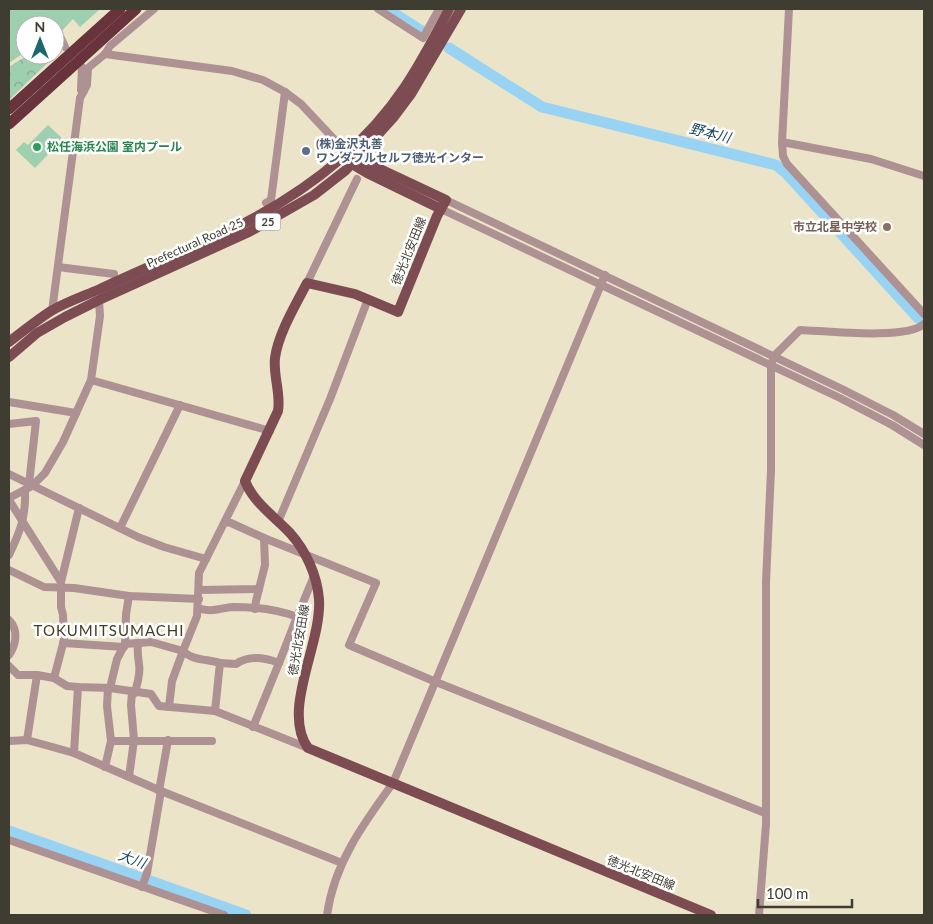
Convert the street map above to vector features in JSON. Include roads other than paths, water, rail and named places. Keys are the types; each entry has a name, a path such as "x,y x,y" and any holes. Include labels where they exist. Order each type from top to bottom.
{"highway":[{"path":"9,110 120,9"},
{"path":"9,124 136,9"}],"main road":[{"name":"Prefectural Road 25","path":"9,342 52,311 248,222 352,158 403,90 449,9"},
{"name":"Prefectural Road 25","path":"9,357 37,333 99,300 249,232 314,195 393,118 411,94 461,9"},
{"path":"352,158 443,204"},
{"name":"徳光北安田線","path":"307,283 355,294 398,312 443,204"},
{"path":"245,481 278,411 280,401 275,373 275,356 284,328 307,283"},
{"name":"徳光北安田線","path":"245,481 254,497 290,534 305,553 318,592 318,610 298,716 302,739 308,748 711,915"}],"street":[{"path":"52,311 80,98 85,91 88,68 105,54 110,46 154,9"},
{"path":"378,9 423,38 439,9"},
{"path":"789,9 782,142 786,164 924,314"},
{"path":"105,54 232,71 263,80 285,92 314,116 352,158"},
{"path":"82,67 81,90 85,91"},
{"path":"266,203 271,200 285,92"},
{"path":"782,142 871,159 924,176"},
{"path":"307,283 357,180"},
{"path":"443,204 605,275 867,402 924,434"},
{"path":"443,204 600,284 892,425 924,445"},
{"path":"58,267 114,274"},
{"path":"327,915 342,863 356,836 393,783 605,275"},
{"path":"278,522 330,399 368,299"},
{"path":"61,585 9,499 29,487 45,472 63,442 91,380 100,316 99,300"},
{"path":"759,915 766,824 766,582 771,470 771,365 774,356 800,330 893,333 919,328 924,324"},
{"path":"91,380 270,431"},
{"path":"9,402 76,413"},
{"path":"120,528 180,405"},
{"path":"9,555 23,523 38,408"},
{"path":"9,424 36,421"},
{"path":"9,474 29,487 164,547 206,559"},
{"path":"169,707 172,681 195,624 198,608 199,573 245,481"},
{"path":"54,678 63,643 61,585 79,508"},
{"path":"225,522 376,583 349,645 436,682 765,813"},
{"path":"256,609 256,601 265,565 264,538"},
{"path":"9,570 44,587 61,585 129,596 199,595 259,589"},
{"path":"253,727 314,576"},
{"path":"105,767 111,741 107,706 109,688 117,659 125,645 126,614 129,596"},
{"path":"198,608 216,611 221,608 234,607 281,610 297,617"},
{"path":"9,620 16,630 14,647 9,655"},
{"path":"63,643 125,645 151,642 183,651 200,660 236,664 244,659 268,659 279,663"},
{"path":"129,778 134,740 131,705 139,673 138,643"},
{"path":"215,711 220,663"},
{"path":"9,666 18,674 54,678 67,686 109,688 151,694 159,706 215,711 308,748"},
{"path":"27,740 37,675"},
{"path":"74,753 78,688"},
{"path":"9,741 27,740 74,753 160,791 342,863"},
{"path":"144,881 168,740"},
{"path":"111,741 212,741"},
{"path":"9,840 144,881 224,915"}],"waterway":[{"name":"野本川","path":"387,9 423,32"},
{"name":"野本川","path":"449,48 542,107 776,165 787,174 918,318"},
{"name":"大川","path":"9,831 246,915"}],"place":[{"name":"松任海浜公園 室内プール","path":"37,147"},
{"name":"(株)金沢丸善 ワンダフルセルフ徳光インター","path":"306,151"},
{"name":"市立北星中学校","path":"887,227"}],"district":[{"name":"TOKUMITSUMACHI","path":"109,631"}]}
